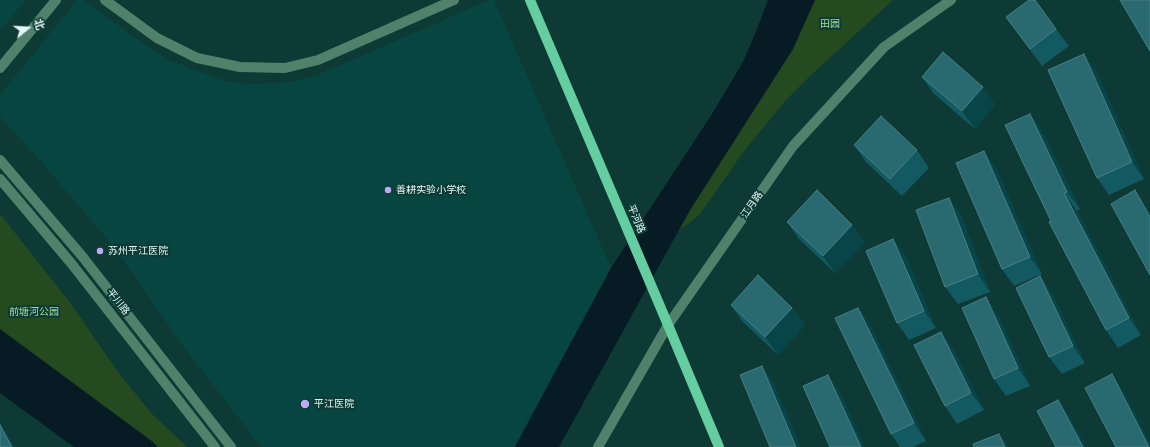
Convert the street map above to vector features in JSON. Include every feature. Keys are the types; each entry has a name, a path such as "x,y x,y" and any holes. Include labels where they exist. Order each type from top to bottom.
{"main road":[{"name":"平河路","path":"530,0 719,447"}],"street":[{"path":"0,68 56,0"},
{"path":"105,0 157,38 197,58 240,67 285,68 318,60 454,0"},
{"name":"江月路","path":"598,447 668,325 793,146 884,47 951,0"},
{"name":"平川路","path":"0,160 82,256 231,447"},
{"name":"平川路","path":"0,178 71,263 215,447"}],"shaded area":[{"path":"0,0 26,0 0,31"},
{"name":"善耕实验小学校","path":"77,0 82,0 168,60 225,81 252,84 280,83 301,80 320,74 489,0 494,0 611,268 514,447 261,447 180,342 129,268 101,232 38,158 0,117 0,95"},
{"path":"768,0 815,0 793,49 690,210 559,447 515,447 611,268 712,114 743,62"},
{"path":"0,329 158,447 74,447 0,393"}],"green space":[{"name":"田园","path":"815,0 893,0 786,100 744,151 700,214 680,229 690,210 793,49"},
{"name":"前塘河公园","path":"0,214 72,305 117,371 152,414 187,447 158,447 0,329"}],"building":[{"path":"1029,0 1035,0 1056,29 1030,49 1006,17"},
{"path":"1120,0 1150,0 1150,51"},
{"path":"943,52 983,87 962,111 922,77"},
{"path":"1084,54 1132,162 1097,178 1048,70"},
{"path":"1030,114 1067,192 1064,193 1129,318 1106,330 1049,222 1051,221 1005,125"},
{"path":"881,116 917,150 890,179 854,145"},
{"path":"984,151 1030,257 1002,269 956,163"},
{"path":"817,190 852,225 823,256 787,222"},
{"path":"1135,190 1150,217 1150,275 1111,204"},
{"path":"949,198 978,274 945,287 916,210"},
{"path":"893,239 924,311 897,323 866,251"},
{"path":"758,275 792,308 765,337 731,305"},
{"path":"1040,276 1073,346 1049,357 1016,288"},
{"path":"986,297 1018,368 994,379 962,308"},
{"path":"858,308 914,423 891,434 835,318"},
{"path":"941,332 971,393 945,406 914,345"},
{"path":"762,366 796,447 770,447 740,375"},
{"path":"1112,374 1149,447 1116,447 1085,388"},
{"path":"828,375 861,447 830,447 803,386"},
{"path":"1058,400 1083,447 1056,447 1037,411"},
{"path":"0,425 12,447 0,447"},
{"path":"999,434 1005,447 974,447 973,444"}],"place":[{"name":"善耕实验小学校","path":"388,190"},
{"name":"苏州平江医院","path":"100,251"},
{"name":"平江医院","path":"305,404"}]}
